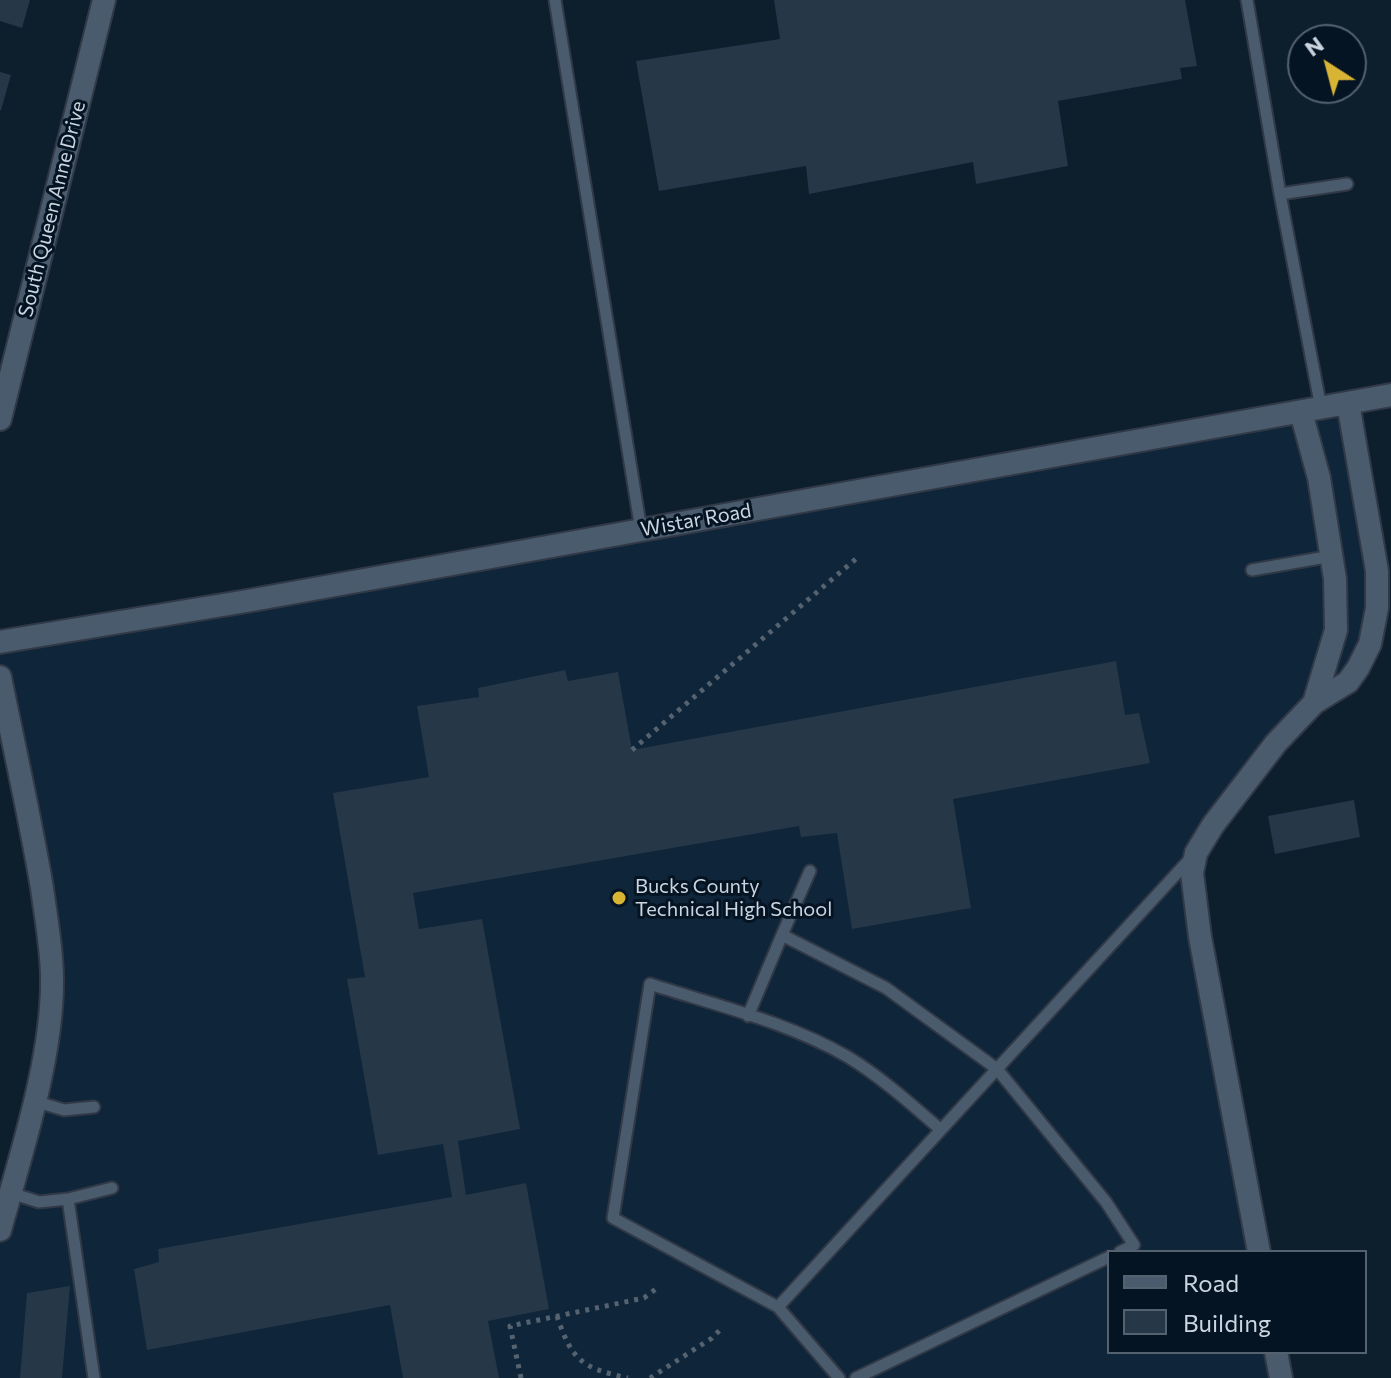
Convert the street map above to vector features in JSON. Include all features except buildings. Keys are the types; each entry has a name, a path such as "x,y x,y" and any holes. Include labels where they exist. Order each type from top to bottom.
{"street":[{"name":"South Queen Anne Drive","path":"0,419 104,0"},
{"name":"Wistar Road","path":"0,642 1391,395"},
{"path":"1259,1250 1200,937 1192,873 1196,853 1213,825 1276,743 1314,703 1348,682 1370,644 1377,608 1377,571 1348,403"},
{"path":"1311,410 1335,579 1336,630 1314,703"},
{"path":"0,677 37,858 52,980 49,1034 0,1230"},
{"path":"1276,1354 1281,1378"}],"lane":[{"path":"555,0 641,530"},
{"path":"1250,0 1311,410"},
{"path":"1280,194 1347,184"},
{"path":"1252,570 1332,556"},
{"path":"778,1307 1196,853"},
{"path":"748,1016 810,871"},
{"path":"782,935 886,988 997,1069 1106,1202 1134,1245 1124,1250"},
{"path":"839,1378 778,1307 613,1218 650,984 780,1026 847,1057 900,1095 941,1130"},
{"path":"34,1101 64,1110 94,1107"},
{"path":"11,1193 39,1202 68,1199 112,1188"},
{"path":"68,1199 94,1378"},
{"path":"856,1378 1107,1258"}],"path":[{"path":"632,750 857,558"},
{"path":"521,1378 510,1326 644,1298 657,1288"},
{"path":"557,1316 565,1340 580,1360 597,1371 628,1378"},
{"path":"650,1378 712,1338 722,1328"}],"shaded area":[{"name":"Bucks County Technical High School","path":"1348,403 1377,608 1334,693 1196,853 1259,1250 1107,1250 1107,1354 1276,1354 1281,1378 0,1378 0,1230 52,980 0,677 0,642"}],"place":[{"name":"Bucks County Technical High School","path":"619,898"}]}
